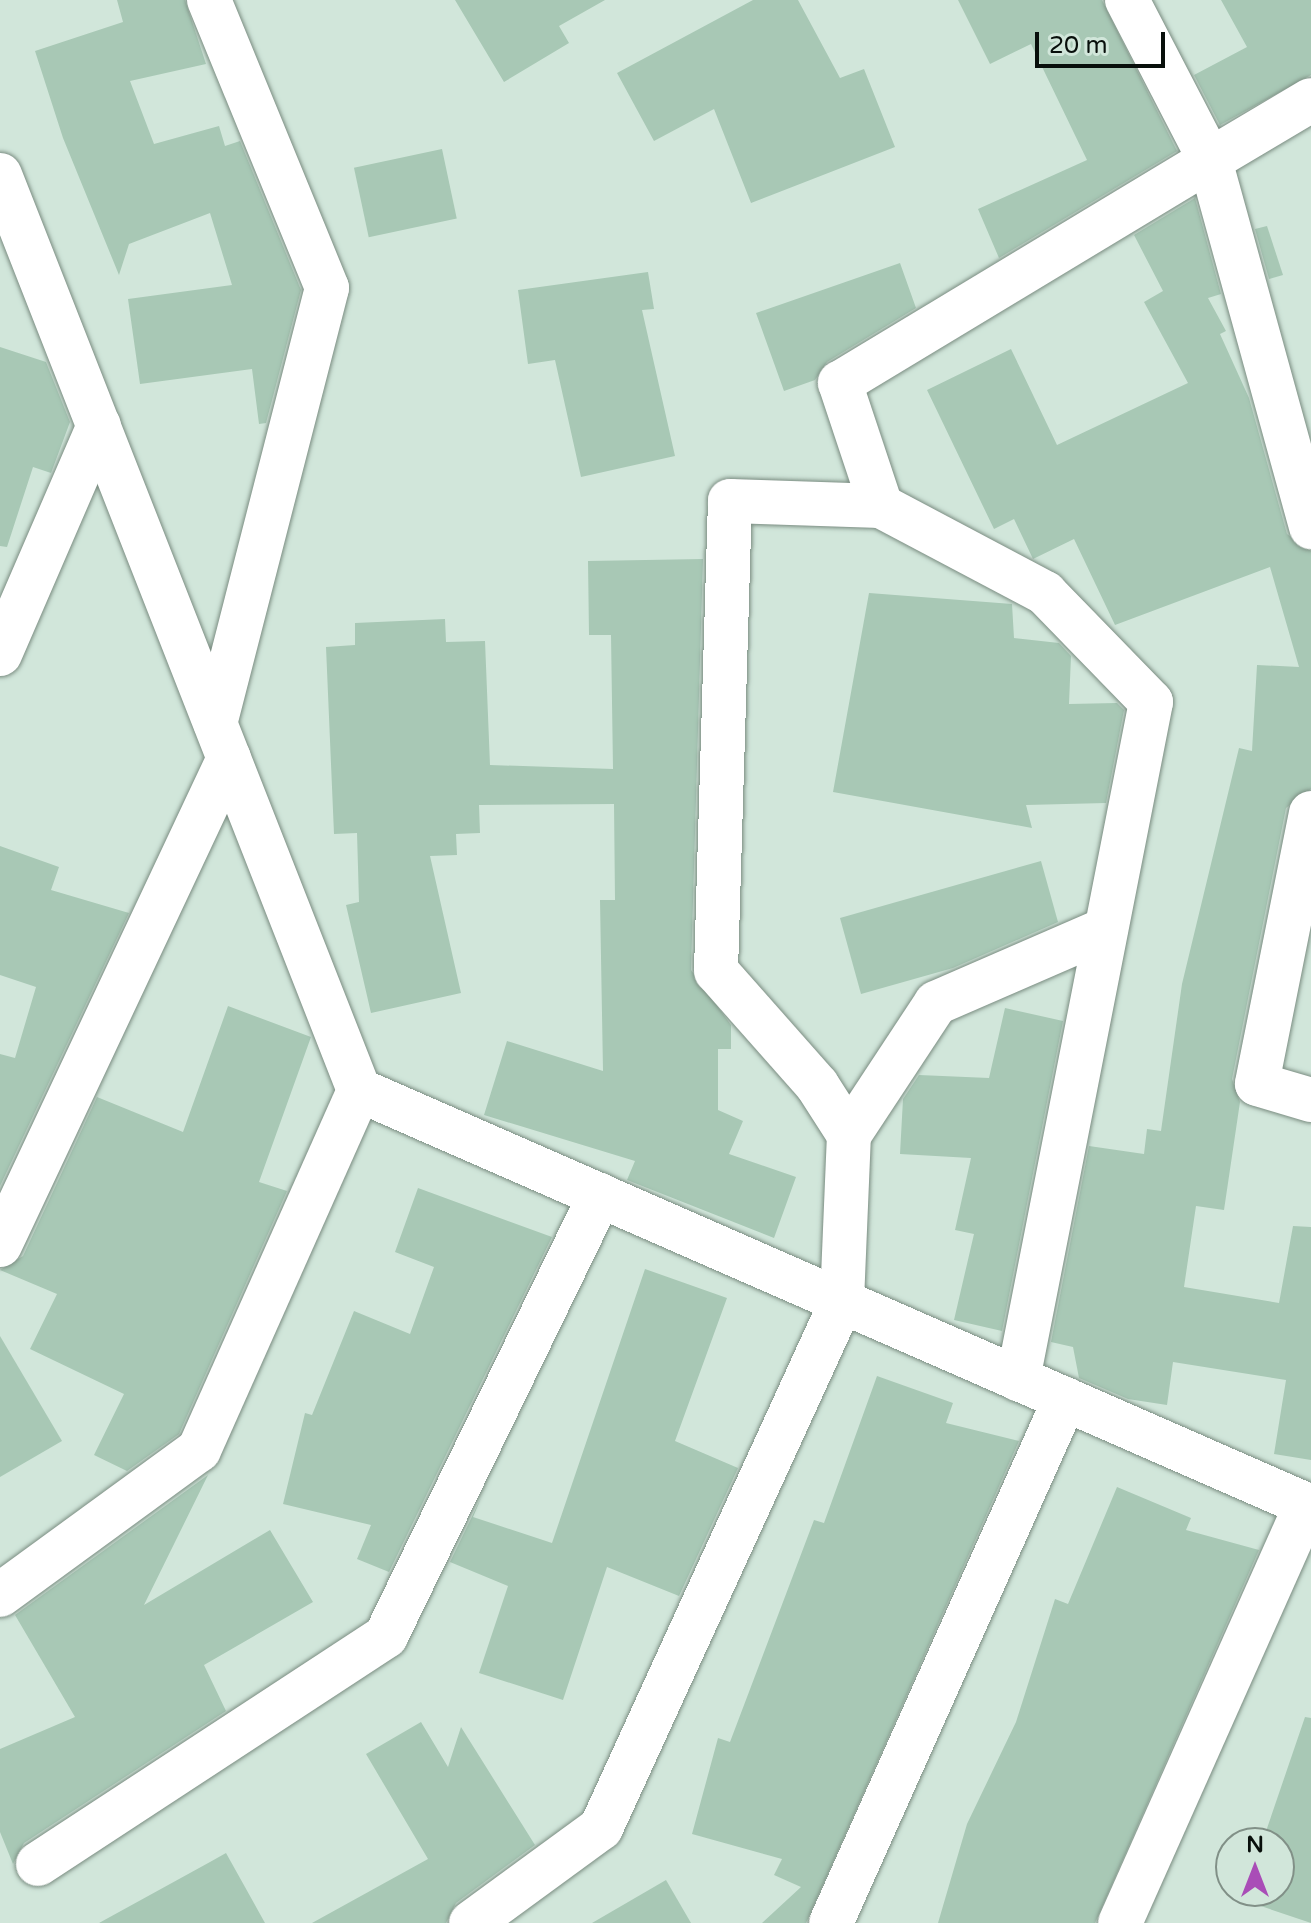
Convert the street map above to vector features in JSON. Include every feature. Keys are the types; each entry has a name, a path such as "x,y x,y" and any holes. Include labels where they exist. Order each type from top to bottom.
{"street":[{"path":"0,1245 222,741 327,288 209,0"},
{"path":"1127,0 1210,160 1311,527"},
{"path":"881,506 840,383 1311,100"},
{"path":"0,175 359,1090 1308,1506 1120,1923"},
{"path":"0,654 99,425"},
{"path":"849,1135 817,1085 716,971 730,501 881,506 1045,593 1151,702 1018,1379"},
{"path":"1311,813 1257,1084 1311,1100"},
{"path":"471,1923 601,1828 842,1301 849,1135 936,1003 1106,929"},
{"path":"0,1595 199,1450 359,1090"},
{"path":"38,1864 386,1636 600,1195"},
{"path":"831,1923 1065,1399"}],"building":[{"path":"117,0 185,0 206,64 130,81 154,144 219,126 225,146 240,141 301,290 266,423 259,424 252,369 140,384 128,299 232,285 210,213 129,244 119,275 63,138 35,51 123,22"},
{"path":"455,0 605,0 559,26 569,43 504,82"},
{"path":"753,0 798,0 840,78 864,69 895,147 751,203 714,109 654,141 617,73"},
{"path":"958,0 1102,0 1177,151 999,258 978,209 1087,160 1031,44 990,64"},
{"path":"1221,0 1311,0 1311,75 1220,125 1194,75 1247,47"},
{"path":"442,149 457,218 369,237 354,168"},
{"path":"1195,198 1221,294 1208,298 1226,331 1220,334 1249,398 1287,534 1311,551 1311,789 1286,808 1232,1079 1240,1102 1224,1210 1196,1206 1184,1287 1279,1303 1293,1226 1311,1227 1311,1460 1274,1454 1286,1380 1173,1362 1167,1405 1128,1399 1079,1378 1073,1347 1051,1342 1089,1146 1144,1154 1147,1129 1161,1131 1182,984 1239,748 1252,751 1257,665 1299,667 1270,567 1115,625 1074,539 1033,559 1014,519 994,529 927,390 1011,349 1057,445 1188,383 1144,302 1163,291 1134,235"},
{"path":"1267,226 1283,275 1269,279 1255,229"},
{"path":"900,263 916,308 827,362 815,380 784,391 756,313"},
{"path":"648,272 654,309 642,310 675,456 581,477 555,360 528,364 518,290"},
{"path":"0,347 46,362 70,422 51,473 33,467 7,547 0,546"},
{"path":"703,559 691,970 731,1025 731,1049 718,1049 718,1110 743,1121 729,1154 796,1177 774,1238 627,1180 635,1161 484,1115 507,1041 603,1071 600,900 615,900 614,804 479,805 480,833 456,834 457,855 430,856 461,993 371,1013 346,905 359,902 357,833 334,834 326,647 355,645 355,623 445,619 446,642 485,641 490,765 613,769 611,635 589,635 588,561"},
{"path":"869,593 1012,604 1014,638 1059,643 1071,656 1069,704 1117,703 1124,710 1106,803 1026,805 1032,828 833,792"},
{"path":"0,846 59,867 51,890 129,913 0,1186 0,1054 15,1058 36,987 0,975"},
{"path":"1041,861 1058,922 953,968 861,994 840,918"},
{"path":"228,1006 311,1037 259,1182 287,1191 179,1434 127,1471 94,1455 124,1394 30,1349 57,1294 0,1270 23,1256 97,1097 183,1132"},
{"path":"1005,1008 1063,1021 1002,1331 954,1320 974,1234 955,1230 971,1158 900,1154 903,1099 919,1075 989,1078"},
{"path":"418,1188 552,1237 389,1572 357,1559 371,1525 283,1504 305,1413 312,1415 354,1311 410,1334 434,1267 395,1252"},
{"path":"645,1269 727,1298 675,1441 738,1468 679,1596 607,1567 563,1700 479,1673 508,1586 450,1562 481,1498 473,1517 552,1543"},
{"path":"0,1336 62,1441 0,1477"},
{"path":"877,1376 953,1403 946,1423 1019,1441 806,1923 762,1923 801,1887 774,1875 782,1859 692,1834 718,1738 730,1742 814,1520 824,1523"},
{"path":"208,1475 144,1605 270,1530 313,1602 204,1665 226,1711 24,1843 13,1864 0,1832 0,1749 75,1717 15,1615"},
{"path":"1117,1487 1191,1518 1186,1530 1259,1550 1095,1923 938,1923 967,1824 1016,1722 1055,1599 1068,1604"},
{"path":"1305,1717 1311,1718 1311,1923 1264,1907 1295,1907 1295,1827 1267,1827"},
{"path":"421,1722 448,1767 461,1727 535,1845 456,1903 446,1923 312,1923 428,1859 366,1754"},
{"path":"226,1853 265,1923 99,1923 210,1862"},
{"path":"666,1880 691,1923 592,1923"}]}
